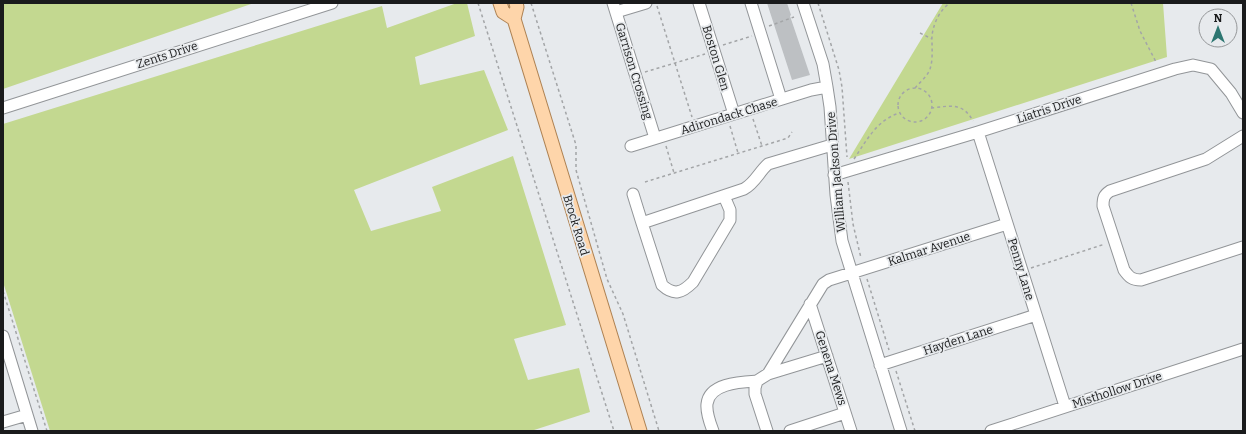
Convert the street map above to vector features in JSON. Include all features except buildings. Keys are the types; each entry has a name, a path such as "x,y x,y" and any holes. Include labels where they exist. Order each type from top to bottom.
{"main road":[{"name":"Brock Road","path":"500,3 503,12 514,19"},
{"name":"Brock Road","path":"516,3 517,7 514,19 640,431"}],"street":[{"name":"Zents Drive","path":"3,108 332,3"},
{"name":"Boston Glen","path":"699,3 731,118"},
{"path":"751,3 781,99"},
{"name":"William Jackson Drive","path":"803,3 823,64 827,87 834,175 842,241 901,431"},
{"path":"614,8 651,4"},
{"name":"Garrison Crossing","path":"614,8 635,75 660,140"},
{"name":"Liatris Drive","path":"834,175 978,132 1175,69 1193,65 1211,69 1231,92 1243,113"},
{"name":"Adirondack Chase","path":"631,146 660,140 695,126 731,118 781,99 827,87"},
{"name":"Penny Lane","path":"978,132 1065,406"},
{"path":"1243,136 1206,159 1110,190 1105,194 1103,200 1103,206 1124,270 1133,280 1141,280 1243,247"},
{"path":"642,223 744,190 751,186 761,170 768,164 832,145"},
{"path":"633,194 662,285 675,292 685,290 693,282 730,220 730,210 724,196"},
{"name":"Kalmar Avenue","path":"768,374 810,304 823,284 829,280 1007,224"},
{"name":"Genena Mews","path":"810,304 851,431"},
{"name":"Hayden Lane","path":"880,365 1036,315"},
{"path":"3,336 32,431"},
{"name":"Misthollow Drive","path":"991,431 1243,349"},
{"path":"767,431 755,394 757,382 768,374 827,356"},
{"path":"713,431 707,408 707,402 712,393 722,387 738,382 757,382"},
{"path":"790,431 845,413"},
{"path":"3,422 27,415"}],"path":[{"path":"478,3 614,431"},
{"path":"531,3 576,145 576,170 607,279 623,314 658,431"},
{"path":"915,88 928,94 931,108 929,114 920,120 908,120 900,112 898,107 900,96 904,92 915,88 927,75 930,68 933,51 932,39 936,23 940,13 950,3"},
{"path":"1131,3 1140,31 1156,62"},
{"path":"651,4 674,63 695,126"},
{"path":"764,27 794,17"},
{"path":"920,33 932,39"},
{"path":"718,46 756,34"},
{"path":"635,75 709,53"},
{"path":"931,108 960,107 965,110 973,121"},
{"path":"854,159 873,130 885,119 900,112"},
{"path":"751,114 762,146"},
{"path":"731,118 738,153"},
{"path":"645,182 788,138 792,132"},
{"path":"660,140 674,173"},
{"path":"848,182 853,224 861,258"},
{"path":"1031,268 1105,244"},
{"path":"867,278 889,350"},
{"path":"3,291 47,431"},
{"path":"896,371 915,431"}],"green space":[{"path":"3,3 254,3 3,89"},
{"path":"457,3 467,3 475,36 415,57 420,85 484,70 508,130 354,190 371,231 441,211 432,187 513,156 566,325 514,339 528,380 579,368 590,412 531,431 50,431 3,282 3,124 382,6 387,28"},
{"path":"943,3 1163,3 1167,57 849,159"}]}
